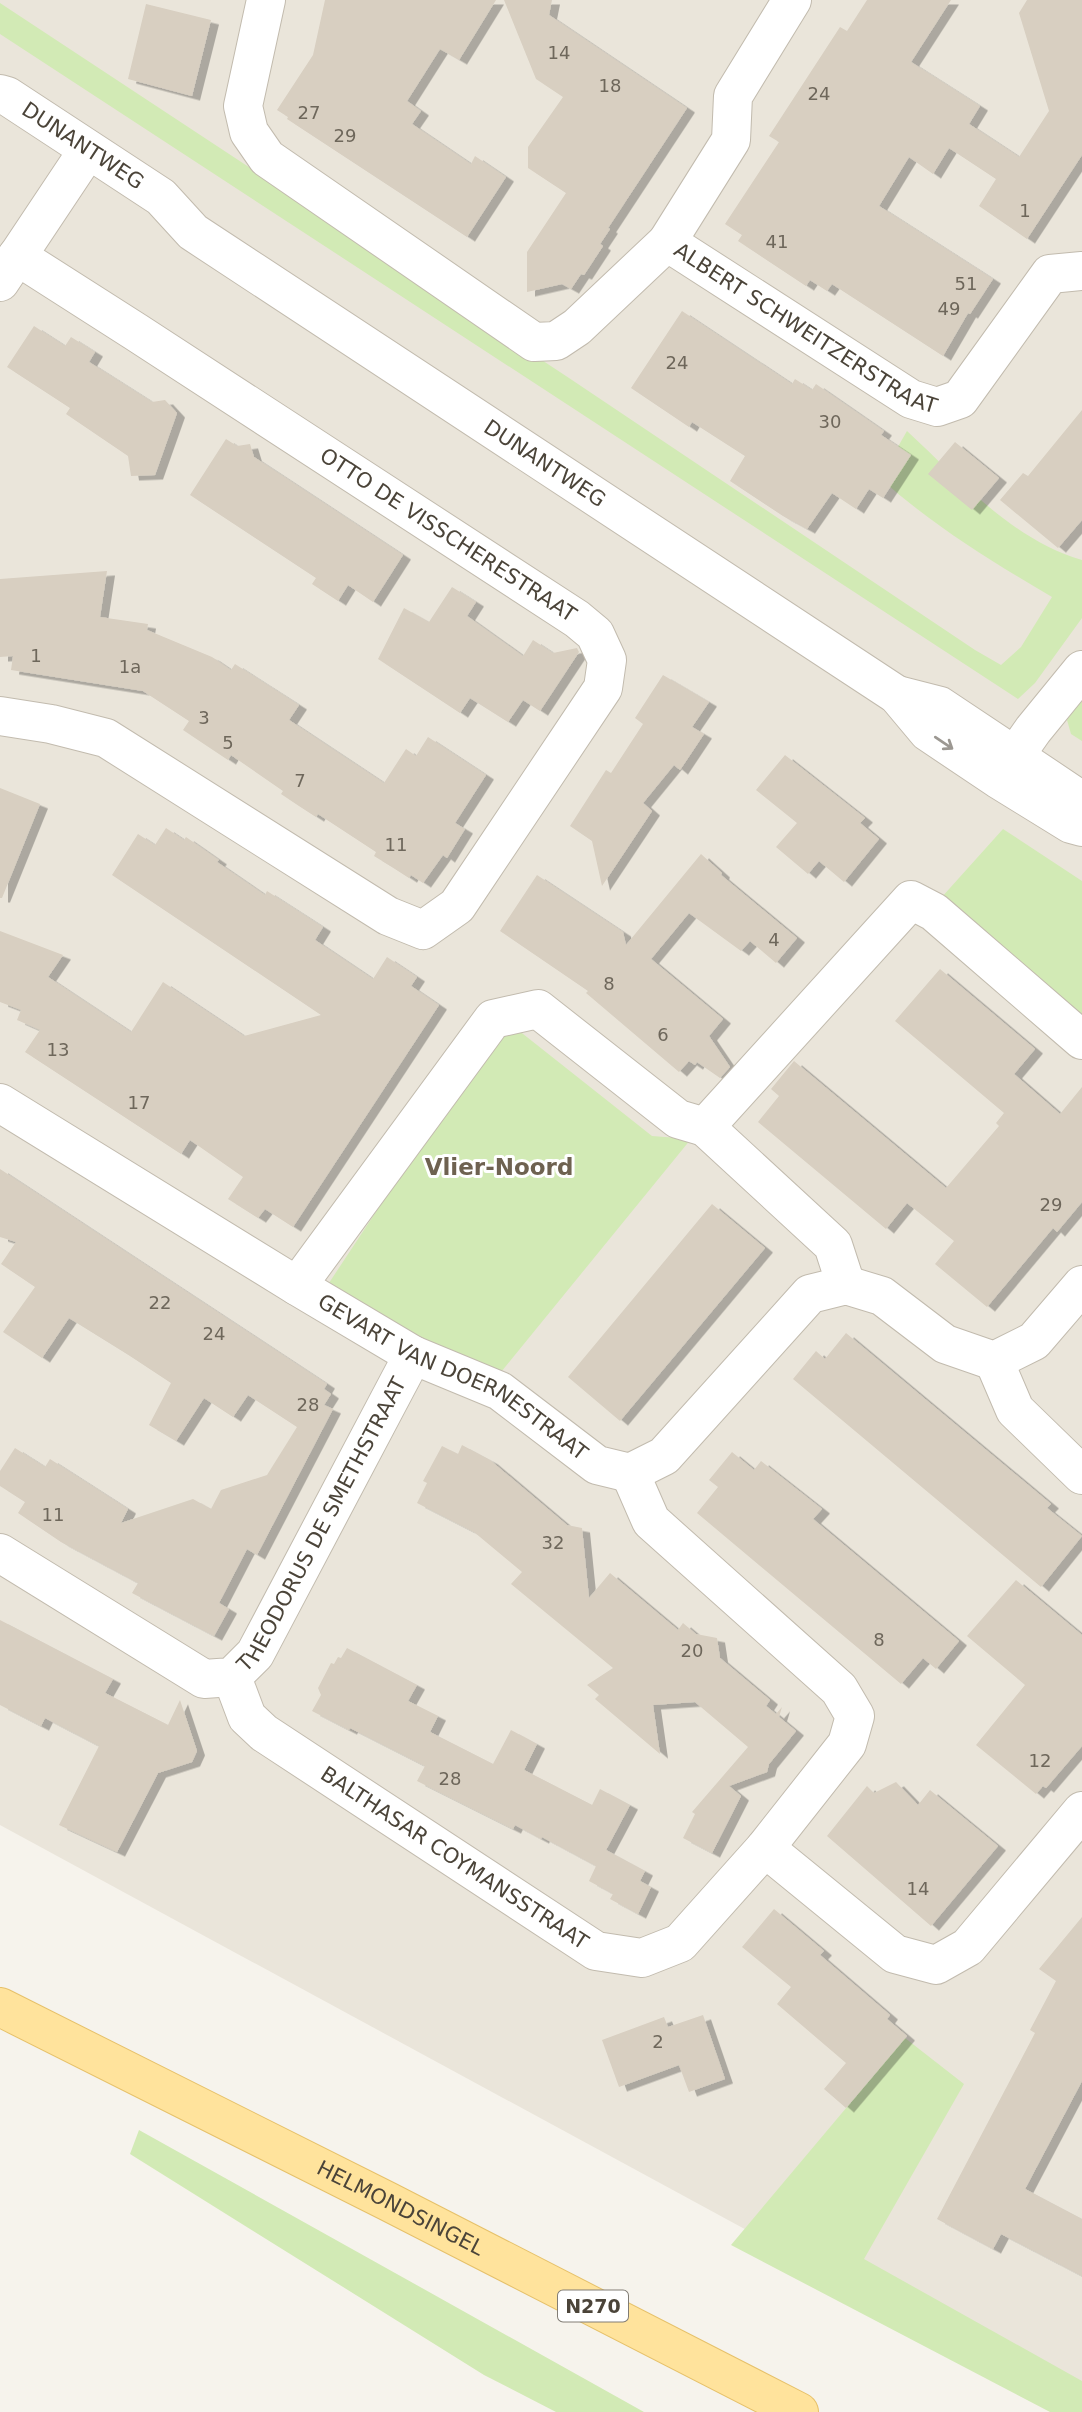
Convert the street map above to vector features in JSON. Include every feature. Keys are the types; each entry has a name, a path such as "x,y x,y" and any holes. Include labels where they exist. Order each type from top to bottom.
{"main road":[{"name":"HELMONDSINGEL","path":"0,2007 400,2207 799,2412"}],"street":[{"name":"ALBERT SCHWEITZERSTRAAT","path":"265,0 243,106 249,132 267,158 534,342 556,341 577,327 667,242 911,399 937,407 960,399 1050,274 1082,271"},
{"path":"667,242 731,140 733,96 793,0"},
{"name":"DUNANTWEG","path":"0,94 7,96 82,160"},
{"name":"DUNANTWEG","path":"0,118 161,197 193,232 897,695 940,706 1071,824 1082,827"},
{"path":"8,269 82,160"},
{"name":"OTTO DE VISSCHERESTRAAT","path":"0,716 51,724 106,738 388,915 423,930 457,906 603,688 607,660 595,634 577,619 136,332 8,269"},
{"path":"1006,767 1082,670"},
{"name":"DUNANTWEG","path":"1006,767 1082,800"},
{"path":"705,1127 911,900 934,912 1082,1040"},
{"path":"297,1286 493,1019 538,1009 678,1119 705,1127 833,1245 846,1285"},
{"name":"GEVART VAN DOERNESTRAAT","path":"0,1102 297,1286 414,1355 500,1391 597,1465 630,1473"},
{"path":"630,1473 664,1456 810,1294 846,1285 882,1297 944,1344 994,1361 1034,1341 1082,1285"},
{"name":"THEODORUS DE SMETHSTRAAT","path":"0,1553 204,1679 232,1677 255,1654 414,1355"},
{"path":"994,1361 1015,1410 1082,1475"},
{"name":"BALTHASAR COYMANSSTRAAT","path":"232,1677 247,1717 264,1733 596,1951 642,1958 680,1943 765,1848 847,1744 855,1716 839,1689 651,1521 630,1473"},
{"path":"765,1848 895,1954 936,1965 968,1947 1082,1811"}],"shaded area":[{"path":"0,0 1082,0 1082,2412 0,1825"}],"green space":[{"path":"0,3 1001,665 1021,647 1052,597 941,527 880,478 907,431 967,488 1010,523 1057,551 1082,560 1082,618 1035,683 1018,699 0,34"},
{"path":"1079,700 1082,702 1082,741 1071,734 1067,720"},
{"path":"1003,829 1082,881 1082,1015 941,898"},
{"path":"513,1026 652,1136 691,1139 497,1377 325,1289 494,1033"},
{"path":"905,2038 964,2084 864,2259 1082,2381 1082,2412 1050,2412 731,2245"},
{"path":"139,2130 644,2412 556,2412 484,2375 130,2154"}],"building":[{"path":"325,0 496,0 459,60 440,49 407,101 421,111 412,124 471,164 475,156 506,177 467,237 277,110 313,55"},
{"path":"504,0 552,0 549,15 687,108 608,228 610,229 600,244 603,246 571,289 562,284 527,292 527,252 566,193 528,168 528,147 563,97 536,79"},
{"path":"867,0 951,0 911,62 980,106 969,124 1019,157 1049,111 1019,13 1027,0 1082,0 1082,155 1027,239 979,206 996,179 949,148 933,174 909,157 879,206 993,279 970,314 968,313 943,356 832,284 827,291 810,280 806,286 738,241 742,235 725,224 779,142 769,136 840,27 847,31"},
{"path":"146,4 211,20 192,96 128,79"},
{"path":"682,311 792,384 795,379 812,390 816,384 884,431 881,435 911,455 883,498 869,489 856,509 832,493 807,529 730,481 745,456 692,422 689,427 631,388"},
{"path":"34,326 65,346 71,337 95,352 89,362 152,402 165,400 177,413 155,475 131,476 128,456 66,414 70,408 7,367"},
{"path":"1082,410 1082,520 1058,548 1000,500 1023,473 1028,476"},
{"path":"226,439 237,446 250,444 254,457 403,555 373,602 348,585 338,601 312,584 316,578 190,495"},
{"path":"955,442 999,478 972,510 928,474"},
{"path":"107,571 100,617 148,624 147,630 212,657 231,670 235,664 299,705 289,720 384,783 406,749 416,756 428,737 486,775 455,823 465,829 447,858 443,855 423,883 411,875 409,878 374,856 376,852 318,814 316,817 281,794 283,791 231,755 228,760 183,730 189,721 143,691 11,670 13,656 0,657 0,579"},
{"path":"452,587 476,602 467,616 523,656 533,640 553,653 577,648 579,652 540,711 523,700 508,722 470,698 460,713 378,659 404,608 429,622"},
{"path":"663,675 709,702 692,727 704,734 680,770 674,765 643,803 652,811 602,886 592,841 570,826 606,770 611,773 643,724 635,718"},
{"path":"785,755 865,818 860,823 879,839 844,882 819,861 808,874 776,847 797,823 756,790"},
{"path":"0,788 40,804 2,898 0,898"},
{"path":"166,828 184,840 186,837 265,895 267,891 323,927 315,940 373,979 387,957 417,977 411,986 439,1005 293,1227 265,1209 258,1218 228,1199 243,1177 190,1140 181,1154 25,1052 40,1030 17,1020 21,1010 0,1002 0,931 63,955 48,977 131,1032 163,982 244,1036 321,1015 112,875 138,834 155,845"},
{"path":"701,854 722,873 721,875 797,938 776,963 750,941 741,951 689,913 651,959 723,1019 709,1036 730,1067 720,1078 697,1062 695,1065 689,1061 679,1072 586,993 588,991 500,931 537,875 623,932 626,945"},
{"path":"940,969 1035,1049 1014,1074 1060,1114 1082,1087 1082,1202 1057,1232 1053,1228 987,1307 935,1264 954,1241 907,1203 886,1229 758,1122 779,1096 771,1089 794,1061 946,1188 999,1126 996,1123 1004,1113 895,1021"},
{"path":"0,1169 327,1384 324,1389 331,1394 324,1405 333,1409 257,1555 247,1549 219,1603 229,1609 214,1636 132,1593 138,1583 61,1542 18,1513 25,1502 0,1486 0,1471 15,1448 45,1467 50,1459 128,1509 121,1523 193,1499 211,1509 221,1490 267,1475 297,1427 248,1395 233,1417 204,1398 176,1441 149,1425 171,1383 127,1354 69,1318 42,1358 3,1332 35,1287 1,1264 16,1242 0,1237"},
{"path":"712,1204 765,1248 620,1421 568,1377"},
{"path":"846,1333 1051,1504 1047,1508 1082,1536 1041,1587 793,1379 816,1351 825,1359"},
{"path":"462,1445 490,1460 567,1525 582,1528 589,1598 610,1573 678,1630 683,1623 696,1634 717,1638 720,1658 770,1700 766,1706 776,1714 782,1707 779,1717 796,1731 769,1764 767,1772 729,1786 741,1796 712,1853 683,1838 695,1814 692,1812 748,1747 695,1702 653,1705 660,1754 595,1699 599,1695 587,1685 613,1668 511,1584 522,1572 474,1532 417,1503 427,1483 423,1481 442,1446 458,1454"},
{"path":"732,1452 754,1470 761,1461 822,1509 813,1519 959,1641 936,1669 923,1658 901,1684 697,1513 718,1487 709,1480"},
{"path":"1016,1580 1082,1635 1082,1746 1046,1788 1043,1786 1036,1794 976,1745 1025,1685 967,1636"},
{"path":"0,1620 113,1679 105,1693 168,1725 180,1700 197,1751 192,1762 158,1773 117,1852 59,1825 99,1746 45,1718 41,1726 0,1705"},
{"path":"347,1648 417,1685 408,1701 438,1716 430,1732 493,1764 511,1730 537,1744 524,1770 592,1805 600,1789 630,1805 606,1850 645,1871 640,1881 651,1887 638,1914 610,1899 613,1894 589,1881 596,1866 542,1837 541,1839 515,1825 513,1829 417,1781 425,1766 312,1711 321,1695 318,1688 331,1663 334,1664 338,1657 341,1658"},
{"path":"896,1782 918,1805 930,1790 998,1846 931,1926 827,1836 867,1786 874,1793"},
{"path":"774,1909 824,1951 820,1955 890,2015 887,2019 907,2036 846,2108 824,2089 846,2063 777,2004 791,1987 742,1947"},
{"path":"1082,1917 1082,2081 1025,2189 1082,2219 1082,2276 1001,2234 993,2249 937,2219 1035,2033 1030,2030 1056,1981 1039,1969"},
{"path":"703,2015 725,2079 689,2092 679,2065 619,2087 602,2040 664,2017 668,2027"}],"district":[{"name":"Vlier-Noord","path":"499,1167"}]}
